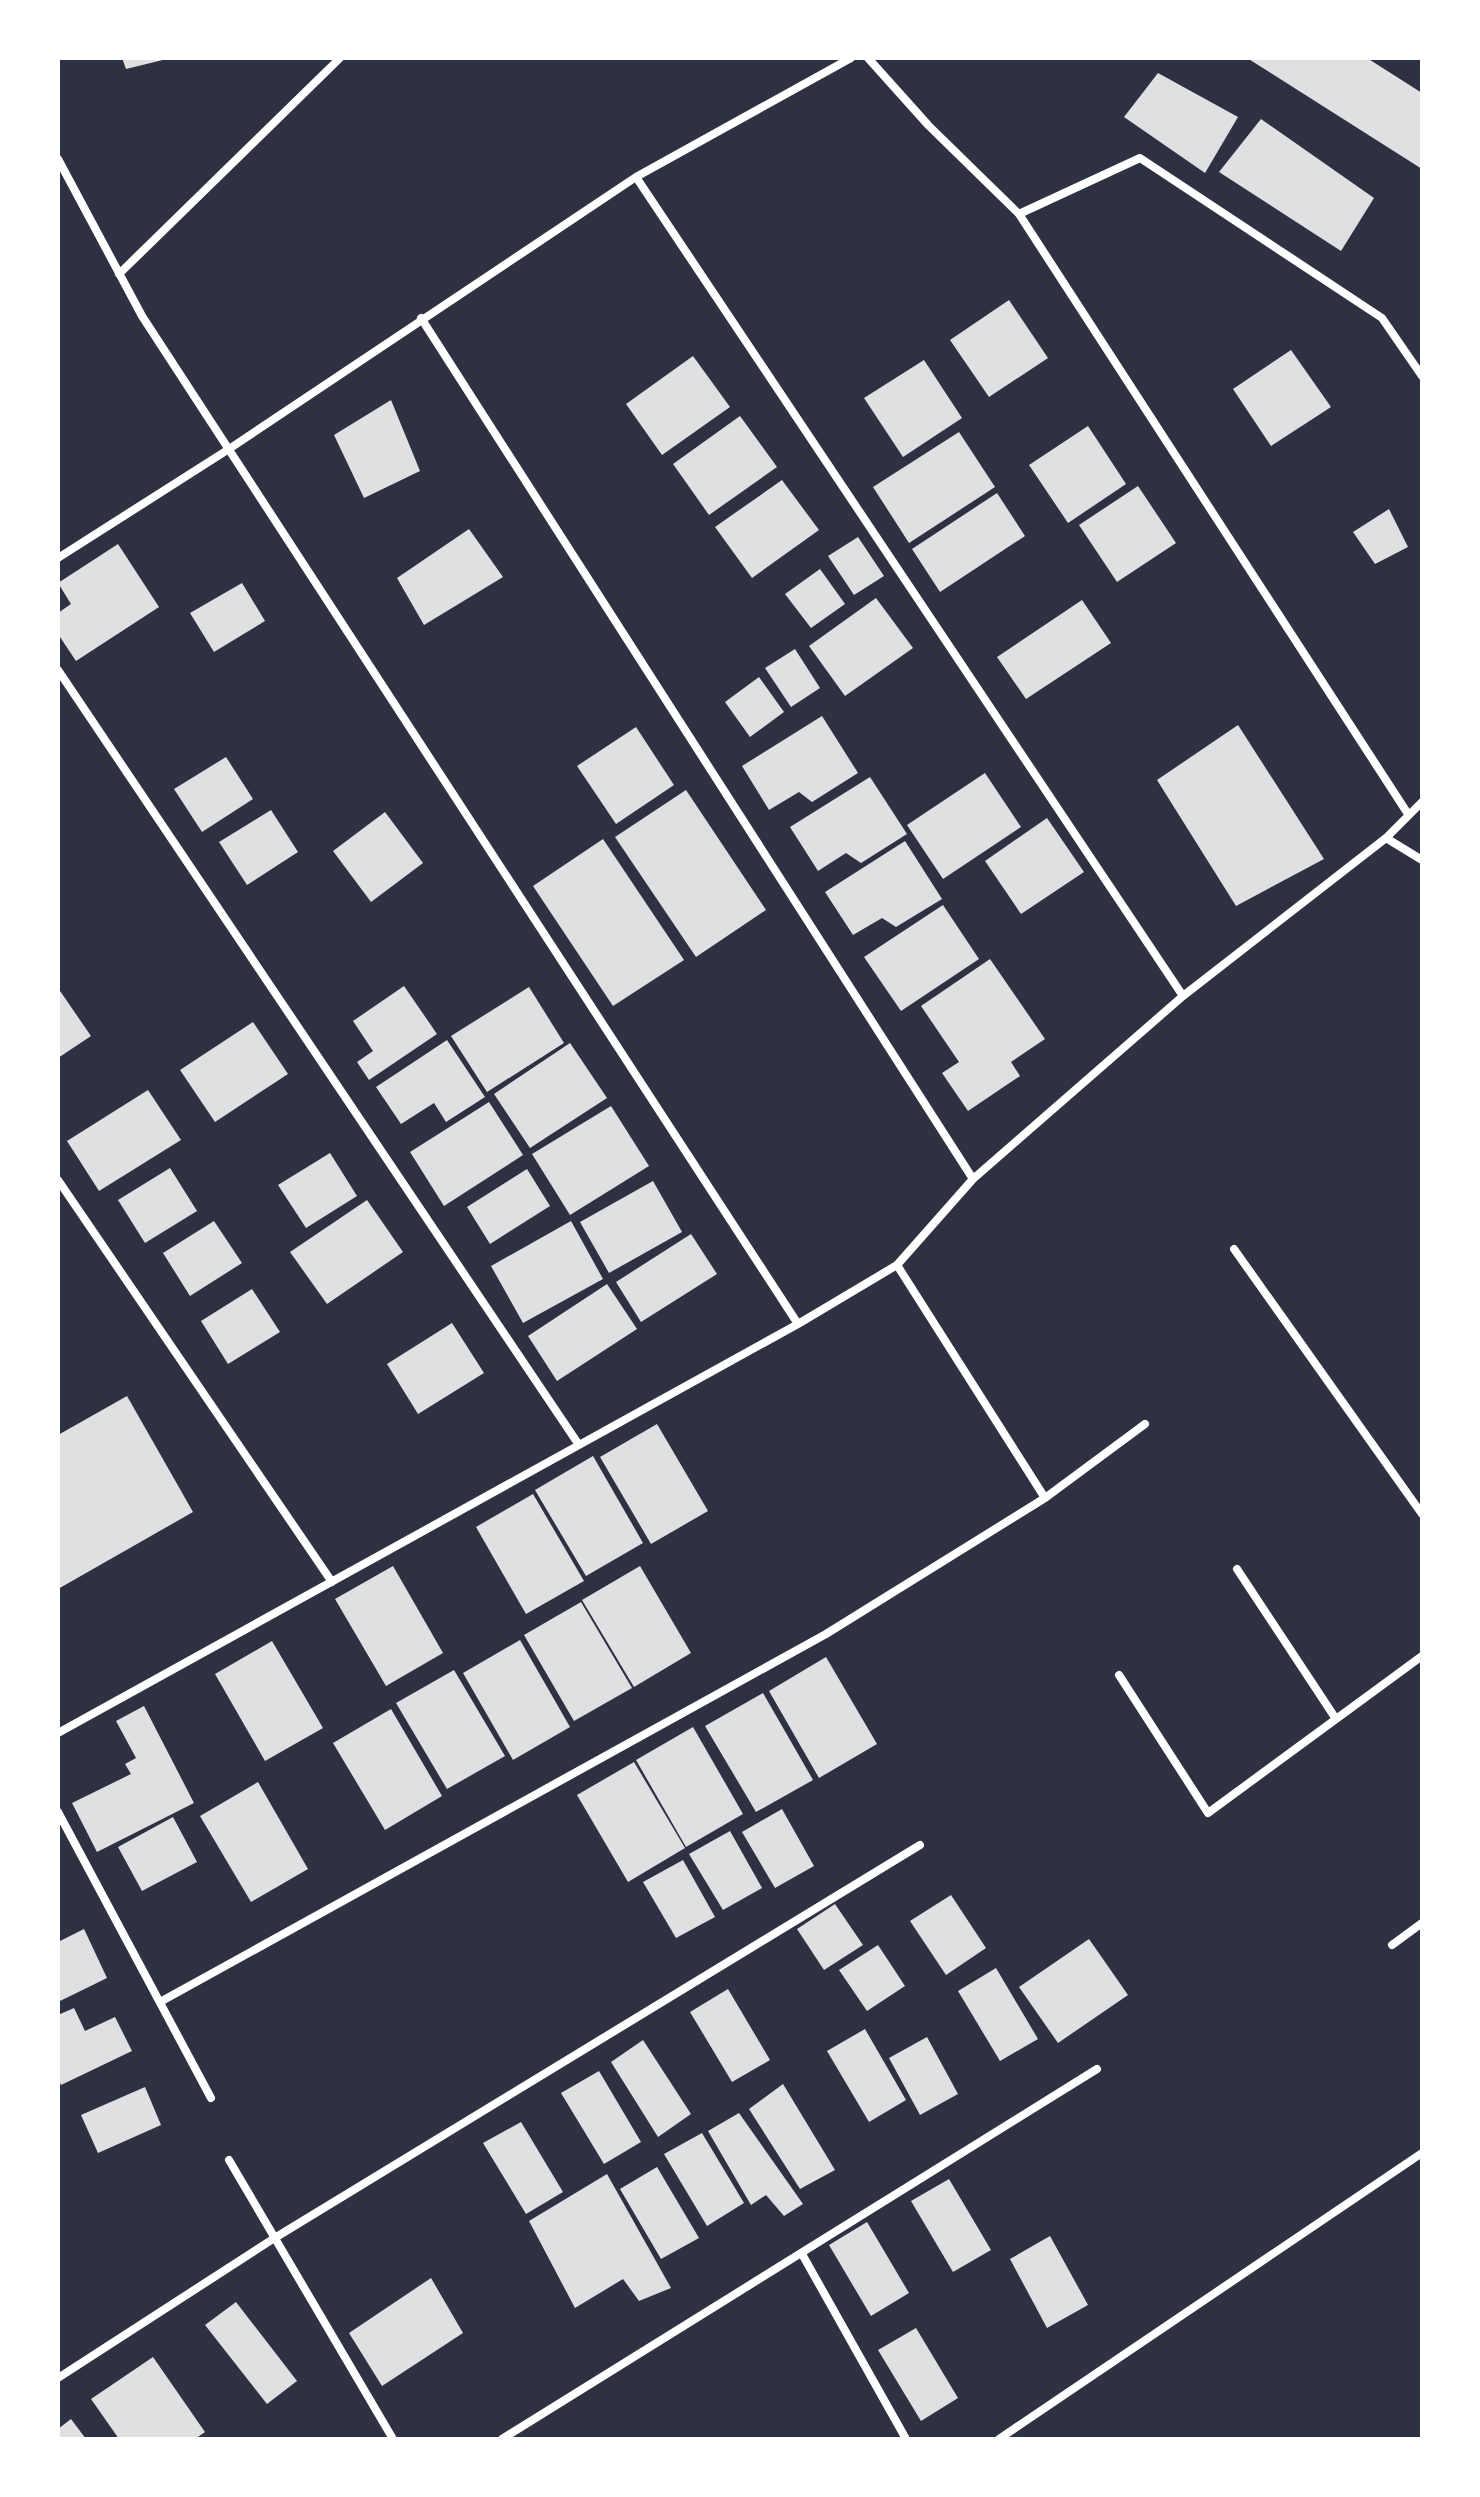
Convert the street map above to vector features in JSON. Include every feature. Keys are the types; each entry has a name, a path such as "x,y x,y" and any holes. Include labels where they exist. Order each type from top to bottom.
{"street":[{"path":"119,274 340,58"},
{"path":"58,558 229,449 636,177 851,58"},
{"path":"868,58 929,126 1019,214 1408,814"},
{"path":"1019,214 1140,158 1382,318 1422,376"},
{"path":"58,159 142,316 798,1324"},
{"path":"636,177 1183,996"},
{"path":"421,318 973,1179"},
{"path":"58,670 579,1445"},
{"path":"58,1733 798,1324 897,1265 973,1179 1183,996 1386,838 1422,802"},
{"path":"1386,838 1422,860"},
{"path":"58,1180 332,1582"},
{"path":"1234,1249 1422,1514"},
{"path":"897,1265 1045,1498"},
{"path":"160,2002 826,1634 1045,1498 1145,1424"},
{"path":"1237,1569 1336,1719"},
{"path":"1119,1675 1208,1813 1422,1656"},
{"path":"58,1812 211,2098"},
{"path":"58,2378 273,2239 920,1845"},
{"path":"1392,1945 1422,1923"},
{"path":"502,2439 1097,2069"},
{"path":"999,2439 1422,2153"},
{"path":"229,2160 393,2439"},
{"path":"802,2254 906,2439"}],"building":[{"path":"122,58 167,58 167,59 126,69"},
{"path":"1247,58 1367,58 1422,93 1422,169"},
{"path":"1158,73 1238,117 1205,173 1124,117"},
{"path":"1261,119 1374,198 1341,251 1219,172"},
{"path":"1009,300 1048,358 989,397 950,340"},
{"path":"1291,350 1331,407 1271,446 1233,389"},
{"path":"693,356 730,407 662,455 626,404"},
{"path":"924,360 962,418 903,457 864,398"},
{"path":"391,400 420,471 364,498 334,435"},
{"path":"740,416 777,467 709,515 673,464"},
{"path":"1088,426 1126,484 1068,523 1029,465"},
{"path":"959,432 995,487 909,543 873,487"},
{"path":"782,480 819,530 752,578 715,527"},
{"path":"1138,486 1176,543 1117,582 1079,525"},
{"path":"997,493 1025,536 940,592 912,549"},
{"path":"1389,509 1408,547 1375,564 1353,532"},
{"path":"469,529 503,577 424,625 397,578"},
{"path":"858,537 884,576 854,595 828,556"},
{"path":"118,544 159,607 76,661 58,634 58,613 71,604 58,583"},
{"path":"820,569 845,604 811,628 785,594"},
{"path":"242,583 265,621 214,652 190,613"},
{"path":"876,598 913,648 845,696 809,646"},
{"path":"1082,600 1111,643 1026,699 997,657"},
{"path":"795,649 820,688 791,707 765,668"},
{"path":"759,677 784,712 750,737 725,702"},
{"path":"822,716 858,773 812,802 799,792 769,810 742,766"},
{"path":"1238,725 1324,859 1236,906 1157,780"},
{"path":"636,727 674,785 616,824 577,766"},
{"path":"226,757 253,799 202,832 174,789"},
{"path":"985,773 1021,827 943,879 907,825"},
{"path":"870,777 907,834 861,863 846,853 818,871 790,827"},
{"path":"686,790 766,910 696,957 615,837"},
{"path":"271,810 298,852 247,885 219,842"},
{"path":"385,812 423,863 371,902 333,851"},
{"path":"1047,818 1084,872 1021,914 985,861"},
{"path":"603,839 684,960 613,1006 533,886"},
{"path":"905,841 942,899 896,927 882,918 853,935 825,892"},
{"path":"943,905 979,959 901,1011 864,957"},
{"path":"990,959 1045,1039 1011,1062 1020,1076 968,1111 942,1073 959,1062 921,1006"},
{"path":"404,986 437,1034 369,1080 357,1062 373,1051 353,1021"},
{"path":"529,987 564,1043 487,1092 451,1036"},
{"path":"58,988 91,1036 58,1058"},
{"path":"253,1022 288,1074 215,1122 180,1070"},
{"path":"447,1040 485,1097 446,1122 434,1103 401,1124 376,1087"},
{"path":"570,1043 607,1098 530,1148 494,1094"},
{"path":"148,1090 181,1140 99,1191 67,1141"},
{"path":"489,1102 523,1155 444,1206 410,1152"},
{"path":"611,1106 649,1166 570,1215 532,1154"},
{"path":"330,1153 357,1196 306,1228 278,1185"},
{"path":"170,1168 197,1211 145,1243 118,1200"},
{"path":"527,1169 550,1206 490,1244 467,1207"},
{"path":"653,1181 682,1232 609,1273 580,1222"},
{"path":"367,1200 403,1252 327,1304 290,1252"},
{"path":"214,1221 242,1263 190,1296 163,1253"},
{"path":"571,1221 603,1279 523,1323 491,1266"},
{"path":"691,1234 717,1274 641,1322 616,1282"},
{"path":"607,1284 637,1329 557,1381 528,1336"},
{"path":"252,1289 280,1332 228,1364 201,1321"},
{"path":"452,1323 484,1373 418,1414 387,1364"},
{"path":"127,1396 193,1512 58,1589 58,1435"},
{"path":"657,1424 708,1511 651,1544 600,1457"},
{"path":"593,1456 643,1543 586,1576 535,1490"},
{"path":"533,1494 584,1581 526,1614 476,1527"},
{"path":"393,1566 443,1653 386,1686 335,1599"},
{"path":"640,1566 691,1653 634,1687 582,1600"},
{"path":"581,1602 632,1688 574,1721 524,1635"},
{"path":"520,1640 570,1727 513,1760 463,1673"},
{"path":"272,1641 323,1728 265,1761 215,1674"},
{"path":"826,1657 877,1744 819,1778 769,1691"},
{"path":"454,1670 505,1756 447,1789 396,1703"},
{"path":"763,1693 813,1780 756,1812 705,1726"},
{"path":"144,1706 194,1803 97,1852 72,1803 131,1774 125,1764 136,1758 116,1721"},
{"path":"391,1709 442,1796 385,1830 333,1743"},
{"path":"693,1727 743,1814 686,1847 636,1760"},
{"path":"634,1762 685,1848 628,1882 577,1795"},
{"path":"258,1782 308,1869 251,1902 200,1816"},
{"path":"782,1809 814,1866 775,1888 742,1832"},
{"path":"173,1817 197,1862 142,1891 118,1847"},
{"path":"730,1831 762,1888 723,1910 689,1854"},
{"path":"683,1860 715,1917 676,1938 643,1882"},
{"path":"951,1895 986,1948 946,1975 910,1921"},
{"path":"835,1904 863,1945 824,1970 797,1929"},
{"path":"84,1929 107,1978 58,2002 58,1942"},
{"path":"1089,1939 1128,1995 1058,2043 1019,1987"},
{"path":"878,1945 905,1986 867,2011 839,1970"},
{"path":"996,1968 1038,2039 1000,2061 958,1991"},
{"path":"728,1989 770,2060 732,2082 690,2012"},
{"path":"74,2008 85,2031 115,2017 132,2051 61,2085 58,2078 58,2015"},
{"path":"865,2029 906,2100 869,2122 827,2051"},
{"path":"927,2037 958,2094 920,2115 889,2058"},
{"path":"643,2040 691,2114 658,2137 611,2062"},
{"path":"599,2071 641,2142 604,2164 561,2093"},
{"path":"783,2084 835,2170 800,2189 749,2109"},
{"path":"145,2087 161,2125 98,2153 81,2115"},
{"path":"739,2113 803,2204 784,2216 766,2195 751,2205 708,2131"},
{"path":"521,2122 563,2192 526,2214 483,2143"},
{"path":"702,2133 744,2203 707,2226 664,2154"},
{"path":"657,2167 699,2238 661,2259 620,2189"},
{"path":"607,2174 671,2288 639,2301 623,2279 575,2308 529,2221"},
{"path":"949,2179 991,2250 953,2272 911,2201"},
{"path":"867,2222 909,2293 871,2316 829,2245"},
{"path":"1050,2236 1088,2305 1047,2328 1010,2259"},
{"path":"431,2278 463,2333 382,2386 349,2333"},
{"path":"236,2302 297,2381 267,2404 205,2325"},
{"path":"916,2328 958,2398 921,2421 878,2350"},
{"path":"153,2357 205,2432 195,2439 119,2439 91,2399"},
{"path":"71,2419 86,2439 58,2439 58,2429"}]}
